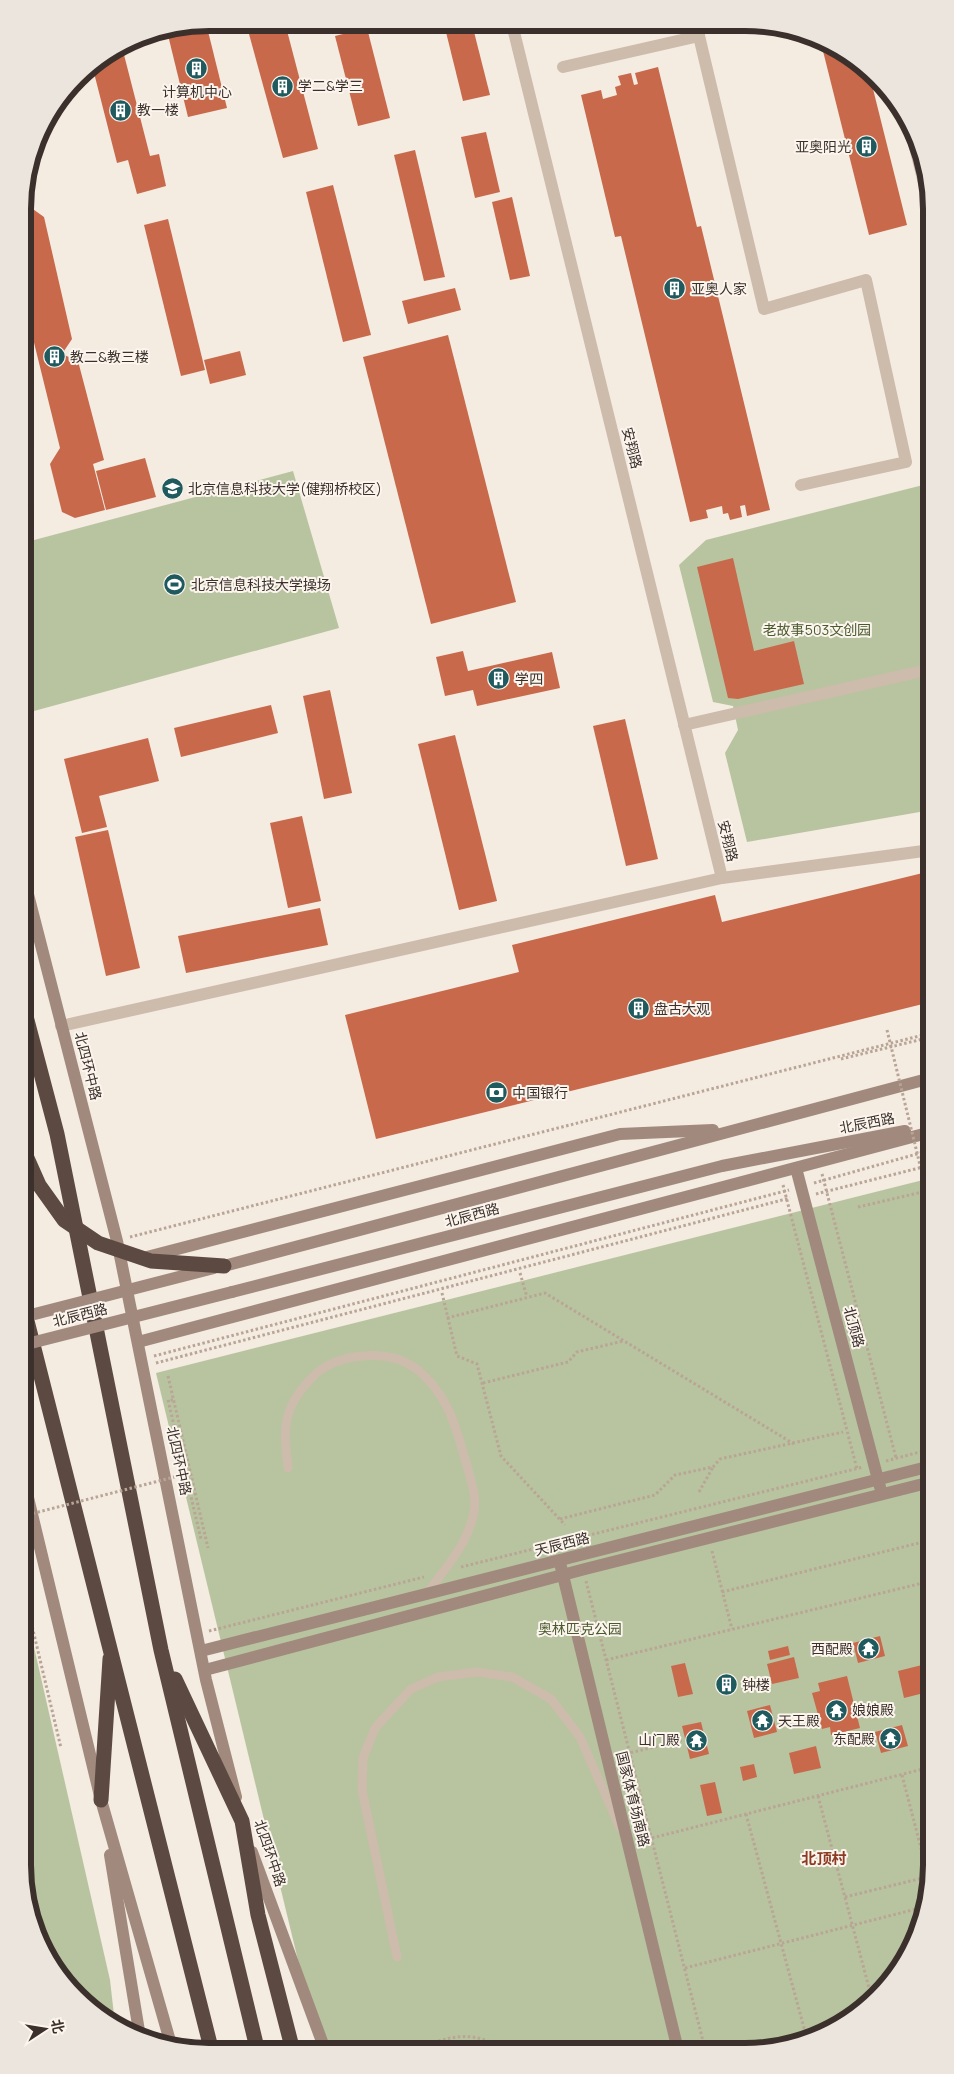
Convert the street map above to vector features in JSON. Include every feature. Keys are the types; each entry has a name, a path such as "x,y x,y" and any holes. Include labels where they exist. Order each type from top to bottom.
{"highway":[{"path":"31,1035 57,1134 162,1650 256,2043"},
{"path":"31,1167 39,1185 64,1220 98,1243 151,1261 224,1266"},
{"path":"31,1336 210,2043"},
{"path":"101,1800 110,1645"},
{"path":"162,1650 242,1821 258,1915 291,2043"}],"street":[{"name":"安翔路","path":"514,31 722,878"},
{"path":"563,67 698,31"},
{"path":"698,31 764,309 866,280 906,462 801,485"},
{"path":"684,725 923,672"},
{"path":"61,1026 722,878 923,851"},
{"name":"北四环中路","path":"31,907 117,1241 138,1342 147,1362 204,1670 242,1821 323,2043"},
{"name":"北辰西路","path":"31,1315 224,1266 923,1080"},
{"name":"北辰西路","path":"31,1343 722,1166 923,1128"},
{"name":"北辰西路","path":"122,1264 620,1134 738,1129"},
{"name":"北辰西路","path":"138,1342 923,1134"},
{"name":"北顶路","path":"796,1168 882,1494"},
{"name":"天辰西路","path":"201,1651 923,1468"},
{"path":"204,1670 585,1569 923,1484"},
{"path":"31,1510 101,1800 169,2038"},
{"name":"国家体育场南路","path":"559,1560 676,2043"},
{"path":"101,1800 138,2028"}],"lane":[{"path":"288,1468 285,1434 290,1408 303,1388 324,1368 350,1358 374,1355 396,1358 418,1370 435,1387 450,1409 474,1494 473,1514 465,1536 443,1572 426,1594"},
{"path":"397,1957 362,1790 363,1758 375,1728 393,1706 411,1689 438,1677 477,1672 512,1677 551,1699 580,1737 631,1854"}],"path":[{"path":"887,1030 923,1179"},
{"path":"117,1241 923,1035"},
{"path":"841,1059 923,1038"},
{"path":"147,1362 787,1198 823,1181 923,1152"},
{"path":"818,1162 900,1474"},
{"path":"840,1188 923,1167"},
{"path":"147,1362 785,1191 826,1192 923,1167"},
{"path":"779,1172 861,1484"},
{"path":"852,1185 854,1192"},
{"path":"858,1207 923,1192"},
{"path":"520,1273 528,1297"},
{"path":"442,1293 457,1356 477,1364 501,1456 565,1524"},
{"path":"447,1318 545,1293 794,1444"},
{"path":"483,1383 568,1362 576,1352 624,1340"},
{"path":"168,1376 208,1548"},
{"path":"174,1400 168,1400 201,1539"},
{"path":"699,1492 713,1467 720,1459 843,1432"},
{"path":"198,1633 923,1452"},
{"path":"560,1519 655,1495 675,1475 713,1467"},
{"path":"31,1514 186,1474"},
{"path":"577,1538 581,1555"},
{"path":"722,1592 923,1542"},
{"path":"712,1551 732,1629"},
{"path":"585,1569 586,1582 631,1752 703,2043"},
{"path":"606,1660 923,1583"},
{"path":"31,1622 61,1748"},
{"path":"608,1758 683,1740"},
{"path":"652,1838 923,1769"},
{"path":"902,1775 923,1851"},
{"path":"818,1796 870,1992"},
{"path":"746,1814 805,2032"},
{"path":"845,1897 922,1878"},
{"path":"685,1968 917,1909"},
{"path":"433,2043 448,2038 467,2036 492,2043"}],"green space":[{"name":"北京信息科技大学操场","path":"293,471 339,628 31,712 31,541"},
{"name":"老故事503文创园","path":"923,485 923,811 747,842 725,753 738,730 733,706 713,702 679,565 706,540"},
{"name":"奥林匹克公园","path":"923,1180 923,1864 917,1911 909,1933 893,1964 879,1982 862,1999 834,2019 791,2037 768,2041 744,2043 318,2043 156,1373"},
{"path":"31,1634 110,1980 114,2015 83,1991 61,1964 45,1933 37,1911 31,1864"}],"building":[{"path":"474,31 490,95 463,101 446,32"},
{"name":"计算机中心","path":"208,32 227,108 188,117 168,36"},
{"name":"学二&学三","path":"248,32 287,32 318,149 283,158"},
{"path":"352,32 368,32 390,118 358,126 335,36"},
{"name":"亚奥阳光","path":"823,50 844,61 872,84 907,225 869,235"},
{"name":"教一楼","path":"124,53 150,156 159,154 166,186 137,194 128,160 117,163 94,73"},
{"name":"亚奥人家","path":"658,67 697,227 701,226 770,510 747,516 745,505 740,506 742,517 730,520 728,513 723,514 722,506 706,510 708,518 690,522 621,236 615,237 581,95 601,90 603,99 617,95 615,87 621,85 618,76 631,73 634,85 638,84 635,73"},
{"path":"486,132 500,192 475,198 461,137"},
{"path":"415,150 445,277 424,281 394,155"},
{"path":"333,185 371,335 343,342 306,192"},
{"path":"512,197 530,276 510,280 492,202"},
{"name":"教二&教三楼","path":"31,208 44,217 72,339 62,354 78,361 104,460 93,464 105,510 75,518 62,512 50,464 60,448 31,330"},
{"path":"168,219 205,370 181,376 144,225"},
{"path":"455,288 461,310 408,324 402,301"},
{"path":"448,335 516,602 431,624 363,357"},
{"path":"240,351 246,375 210,384 204,360"},
{"path":"145,458 156,497 106,510 96,471"},
{"path":"733,558 754,651 794,641 804,684 738,699 728,698 697,567"},
{"name":"学四","path":"463,651 468,671 552,652 560,688 477,706 473,690 445,696 436,657"},
{"path":"330,690 352,793 324,799 303,696"},
{"path":"271,705 278,733 181,757 174,728"},
{"path":"625,719 658,859 626,866 593,726"},
{"path":"455,735 497,901 459,910 418,744"},
{"path":"148,738 159,781 99,796 107,827 82,833 64,759"},
{"path":"302,816 321,901 288,908 270,823"},
{"path":"108,830 140,968 106,976 75,837"},
{"name":"盘古大观","path":"923,873 923,1004 376,1139 345,1015 519,972 512,945 715,895 722,922"},
{"path":"320,908 328,945 186,973 178,936"},
{"name":"西配殿","path":"880,1636 885,1656 858,1663 853,1643"},
{"path":"788,1646 790,1655 770,1660 768,1651"},
{"name":"西配殿","path":"794,1657 799,1678 772,1684 767,1664"},
{"path":"685,1663 693,1694 678,1697 671,1666"},
{"path":"922,1665 923,1693 904,1698 898,1671"},
{"name":"娘娘殿","path":"847,1676 860,1728 831,1735 830,1727 822,1729 812,1693 820,1691 818,1683"},
{"name":"钟楼","path":"731,1677 734,1690 720,1693 717,1680"},
{"name":"天王殿","path":"770,1705 777,1732 754,1738 747,1711"},
{"name":"山门殿","path":"701,1722 709,1754 690,1759 682,1726"},
{"name":"东配殿","path":"902,1725 908,1746 881,1753 875,1732"},
{"name":"东配殿","path":"816,1746 821,1768 794,1774 789,1753"},
{"path":"754,1764 757,1777 743,1781 740,1767"},
{"path":"715,1782 722,1813 707,1816 700,1785"}],"place":[{"name":"计算机中心","path":"197,69"},
{"name":"学二&学三","path":"282,86"},
{"name":"教一楼","path":"121,110"},
{"name":"亚奥阳光","path":"867,147"},
{"name":"亚奥人家","path":"675,289"},
{"name":"教二&教三楼","path":"54,357"},
{"name":"北京信息科技大学(健翔桥校区)","path":"172,489"},
{"name":"北京信息科技大学操场","path":"175,585"},
{"name":"学四","path":"499,679"},
{"name":"盘古大观","path":"638,1009"},
{"name":"中国银行","path":"496,1093"},
{"name":"西配殿","path":"869,1649"},
{"name":"钟楼","path":"726,1685"},
{"name":"娘娘殿","path":"836,1710"},
{"name":"天王殿","path":"762,1721"},
{"name":"东配殿","path":"891,1739"},
{"name":"山门殿","path":"696,1740"}],"district":[{"name":"北顶村","path":"824,1859"}]}
